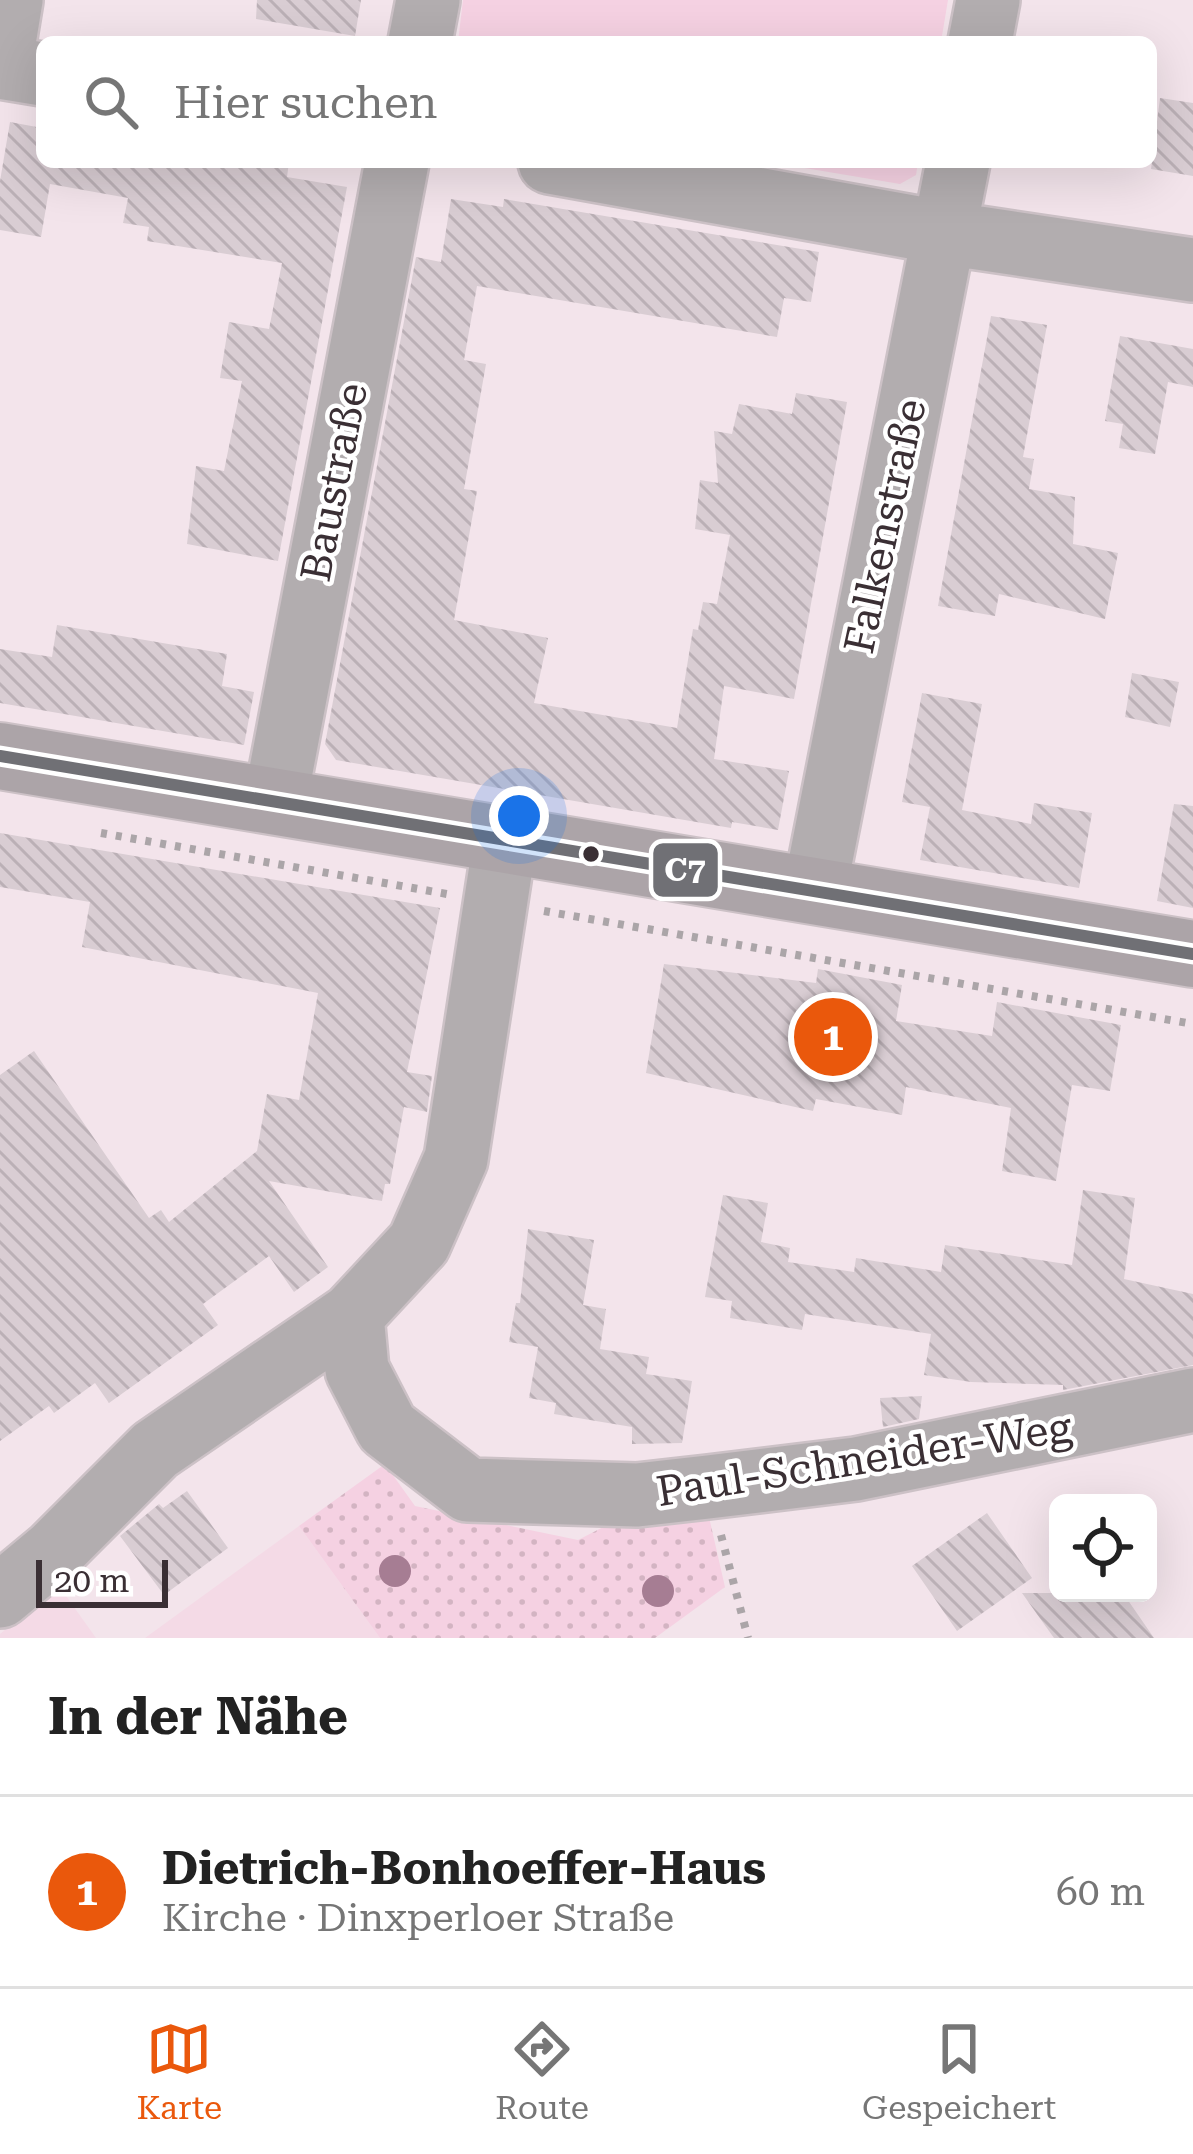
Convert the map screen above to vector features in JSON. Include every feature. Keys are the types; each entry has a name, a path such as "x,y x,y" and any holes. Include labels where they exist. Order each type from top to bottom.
{"main road":[{"path":"0,756 274,802 501,872 815,890 1193,954"}],"street":[{"path":"11,0 0,67 36,73"},
{"path":"421,36 428,0"},
{"path":"981,36 988,0"},
{"name":"Baustraße","path":"274,802 396,168"},
{"path":"583,168 945,233 1193,270"},
{"name":"Falkenstraße","path":"815,890 957,168"},
{"path":"0,1596 54,1551 154,1450 352,1315 419,1243 456,1159 501,872"},
{"name":"Paul-Schneider-Weg","path":"352,1315 357,1370 387,1428 468,1490 637,1495 856,1469 1193,1400"}],"path":[{"path":"90,831 501,872 1193,1024"},
{"path":"708,1487 748,1638"}],"shaded area":[{"path":"463,0 948,0 942,36 459,36"},
{"path":"805,168 917,168 916,175 900,184"},
{"path":"385,1464 415,1506 578,1540 660,1498 709,1517 725,1587 655,1638 380,1638 299,1526"},
{"path":"299,1526 380,1638 145,1638"},
{"path":"59,1586 96,1638 0,1638 0,1634"}],"building":[{"path":"257,0 361,0 355,36 256,19"},
{"path":"1160,98 1193,103 1193,176 1151,169 1157,168"},
{"path":"10,122 36,127 36,168 288,168 287,177 347,187 278,561 187,544 196,466 224,471 242,381 220,378 229,322 269,329 282,263 147,241 149,227 123,223 128,198 50,184 41,237 0,230 0,181"},
{"path":"451,199 503,207 504,199 819,252 811,302 784,298 777,337 477,286 464,360 486,364 464,489 477,491 454,620 548,638 534,703 677,728 693,629 698,630 703,602 717,604 730,535 695,529 700,480 718,483 714,431 732,434 739,404 792,414 796,393 847,402 794,699 724,686 714,759 789,771 778,830 732,822 731,828 336,760 325,744 416,257 441,262"},
{"path":"991,316 1047,325 1023,457 1034,459 1029,489 1075,497 1073,544 1118,553 1105,619 999,594 995,616 938,606"},
{"path":"1120,336 1193,349 1193,387 1168,382 1155,454 1119,448 1123,424 1105,421"},
{"path":"57,625 227,654 222,686 254,692 244,745 0,703 0,649 52,657"},
{"path":"1132,673 1179,682 1170,727 1125,717"},
{"path":"922,693 982,704 962,810 1031,824 1034,803 1092,813 1079,888 920,860 930,807 902,802"},
{"path":"1174,804 1193,806 1193,908 1157,901"},
{"path":"0,833 440,908 407,1072 432,1076 427,1112 404,1107 390,1184 385,1184 382,1201 269,1181 328,1267 294,1292 269,1256 203,1304 218,1325 109,1403 95,1383 54,1413 49,1406 0,1441 0,1075 34,1051 149,1218 161,1210 169,1222 257,1151 267,1094 299,1100 318,993 82,947 90,902 0,887"},
{"path":"664,964 816,983 818,969 902,985 896,1021 992,1036 997,1002 1121,1025 1110,1091 1072,1085 1056,1181 1002,1171 1011,1108 906,1087 902,1115 816,1099 813,1111 646,1073"},
{"path":"1083,1190 1135,1198 1124,1279 1193,1294 1193,1365 1063,1390 1063,1385 971,1382 924,1375 931,1334 805,1314 802,1330 730,1318 732,1301 705,1297 723,1195 768,1203 761,1242 790,1248 788,1262 854,1272 856,1258 941,1272 945,1245 1072,1265"},
{"path":"528,1229 594,1240 583,1305 606,1309 600,1349 649,1357 646,1374 692,1381 682,1443 632,1444 632,1427 554,1414 556,1403 529,1398 538,1347 509,1342 516,1303 520,1303"},
{"path":"922,1396 919,1419 883,1427 880,1398"},
{"path":"187,1491 228,1548 164,1595 120,1536 159,1504 163,1508"},
{"path":"987,1513 1032,1578 957,1631 912,1566"},
{"path":"1022,1593 1049,1593 1049,1602 1129,1602 1154,1638 1054,1638"}],"transit line":[{"name":"C7","path":"0,756 1193,954"}],"place":[{"name":"Dietrich-Bonhoeffer-Haus","path":"833,1037"}]}
